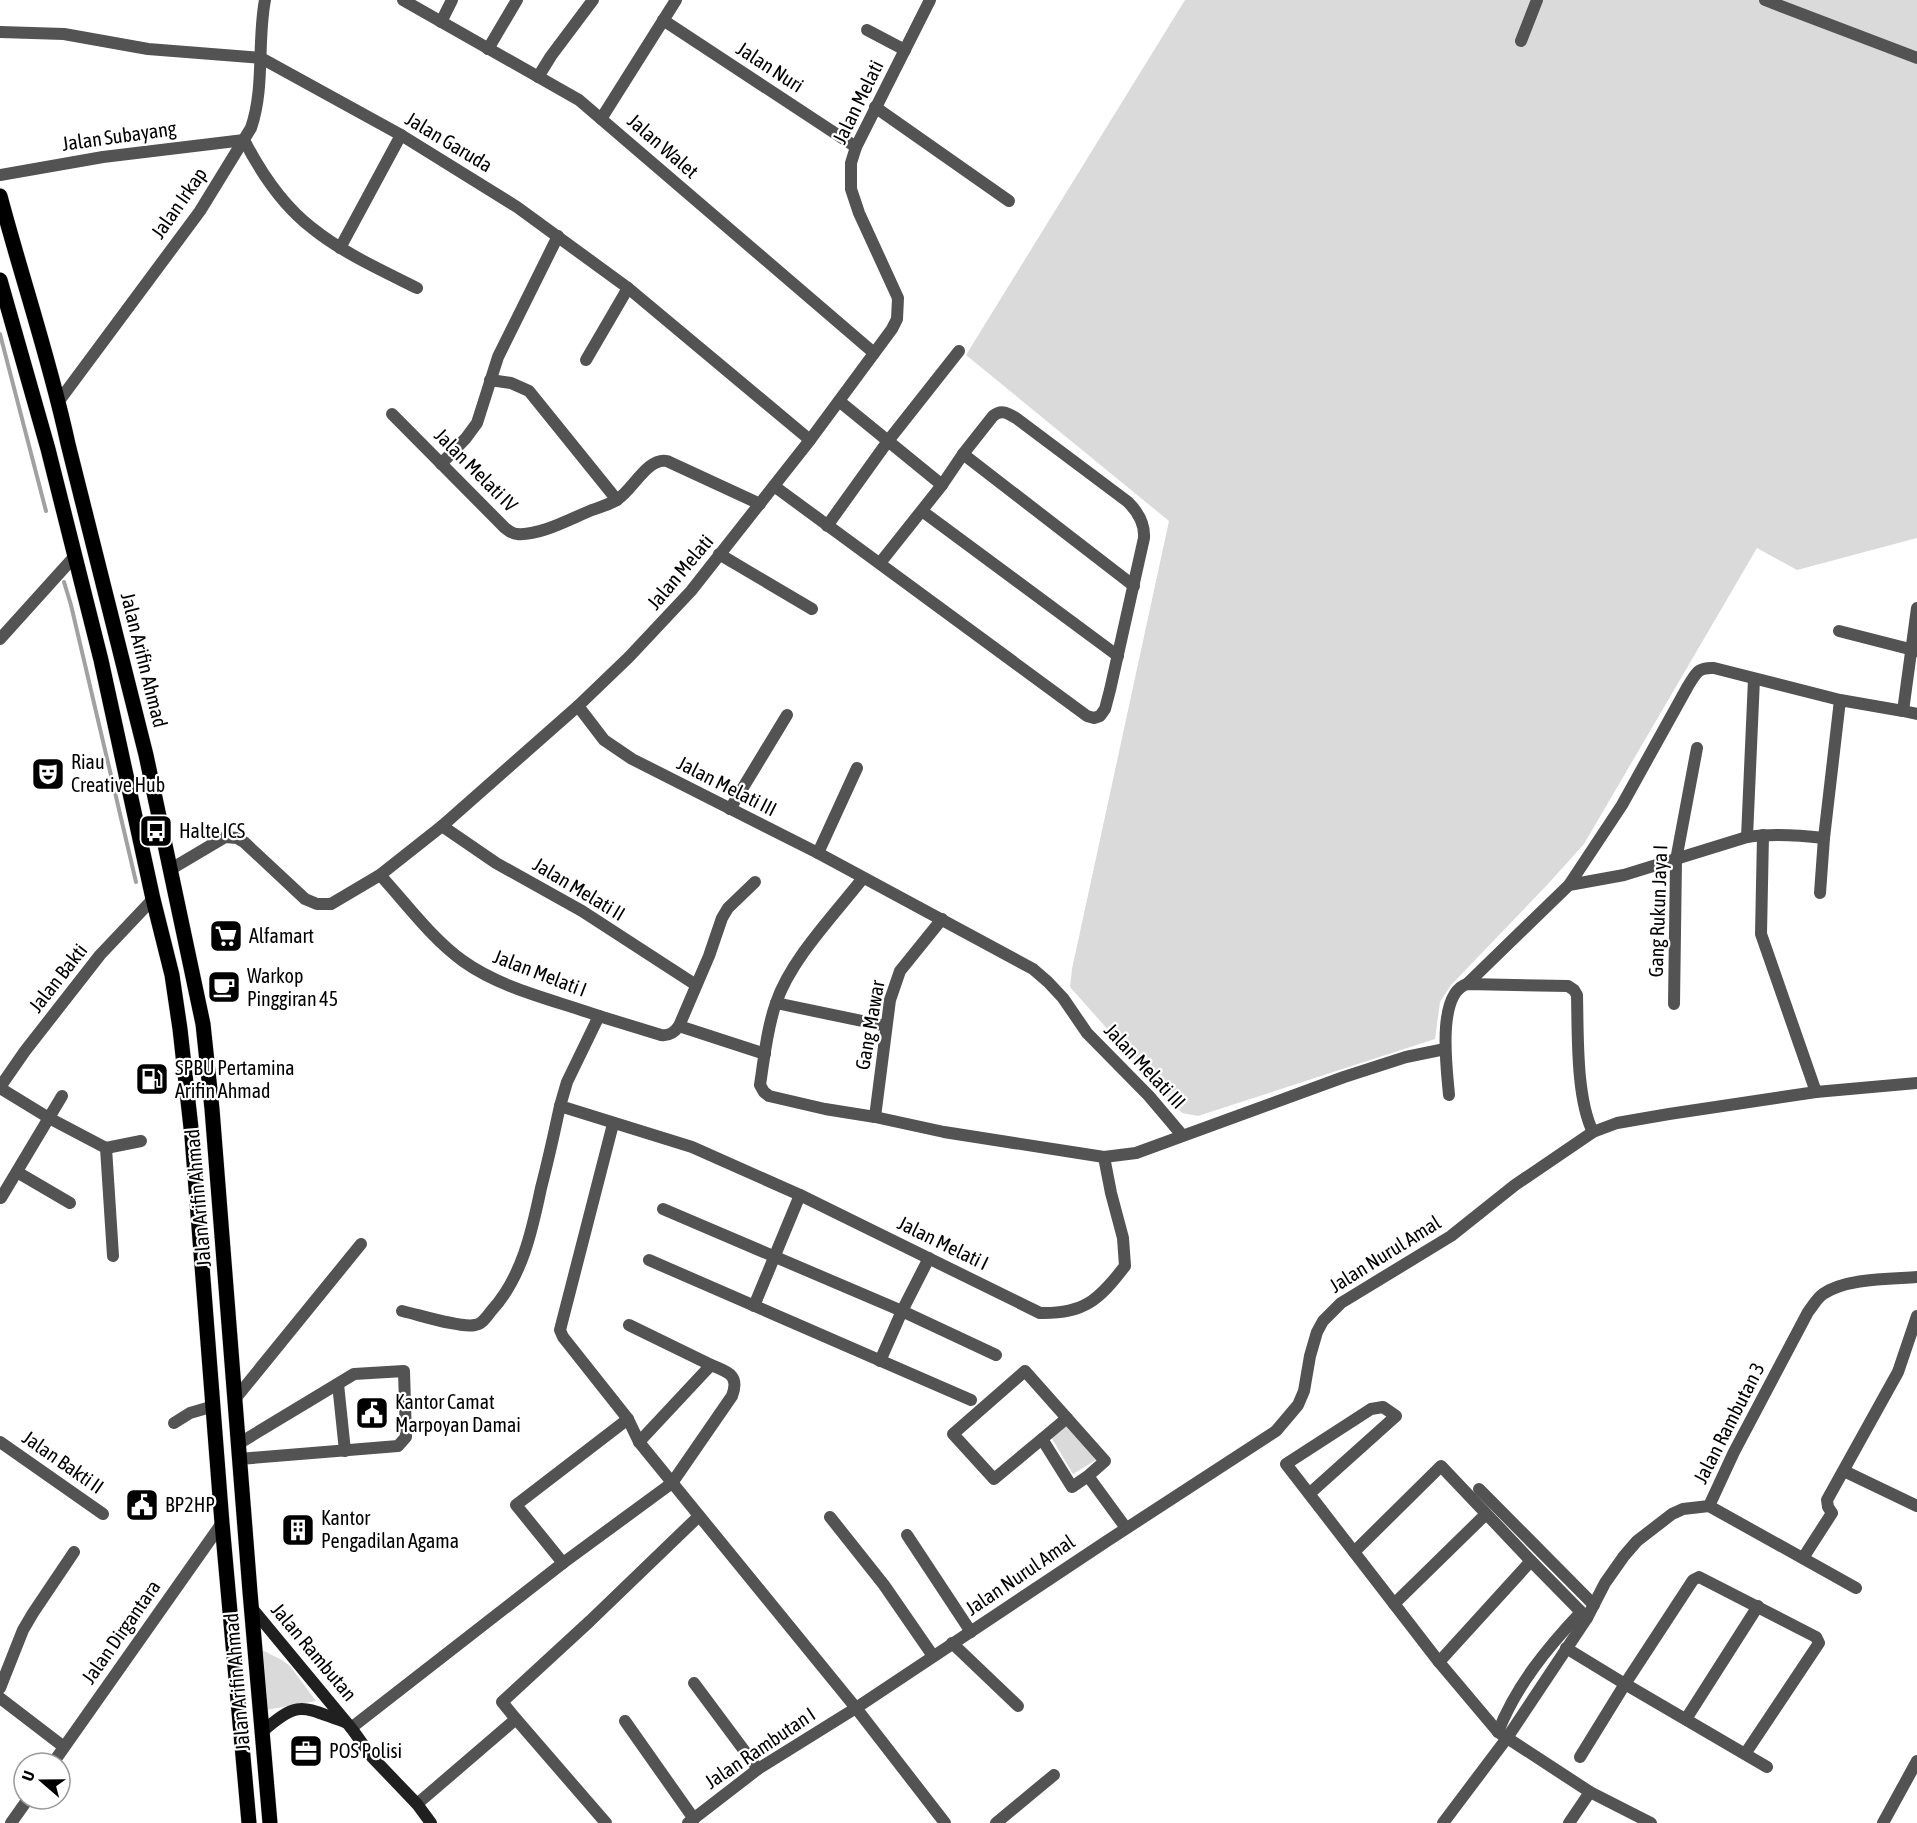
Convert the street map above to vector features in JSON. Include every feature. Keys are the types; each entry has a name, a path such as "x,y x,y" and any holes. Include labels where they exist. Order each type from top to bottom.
{"main road":[{"name":"Jalan Arifin Ahmad","path":"0,196 58,401 146,755 203,1024 212,1109 270,1823"},
{"name":"Jalan Arifin Ahmad","path":"0,280 48,449 101,660 153,899 172,975 192,1137 222,1523 249,1823"},
{"path":"48,449 68,444"},
{"path":"203,1268 225,1266"},
{"name":"Jalan Rambutan","path":"251,1607 372,1757 417,1804 431,1823"},
{"name":"Jalan Rambutan","path":"262,1732 280,1716 296,1709 308,1709 348,1725"}],"street":[{"name":"Jalan Irkap","path":"58,401 200,211 244,140 254,120 265,0"},
{"name":"Jalan Walet","path":"403,0 564,91 601,119 874,353"},
{"path":"441,22 452,0"},
{"path":"488,49 518,0"},
{"path":"538,77 593,0"},
{"path":"601,119 676,0"},
{"name":"Jalan Melati","path":"171,869 220,839 232,837 244,842 298,895 312,903 331,904 380,875 442,826 578,706 657,629 691,591 810,440 897,319 898,298 854,199 850,175 851,163 875,107 930,0"},
{"path":"1521,41 1537,0"},
{"path":"1765,0 1917,58"},
{"name":"Jalan Nuri","path":"663,20 856,147"},
{"path":"867,30 905,50"},
{"name":"Jalan Garuda","path":"0,32 64,34 148,49 261,57 401,135 517,207 628,288 810,440"},
{"path":"875,107 1009,201"},
{"path":"340,248 401,135"},
{"path":"244,140 266,178 283,200 310,227 340,248 417,288"},
{"name":"Jalan Subayang","path":"0,175 103,157 244,140"},
{"path":"441,464 477,423 490,380 510,331 558,236"},
{"path":"586,360 628,288"},
{"path":"827,526 888,441 959,351"},
{"path":"490,380 511,383 529,391 618,500"},
{"path":"839,401 942,485"},
{"path":"774,486 1087,716 1097,718 1103,714 1145,531 1139,514 1128,502 1016,418 1004,412 993,416 880,563"},
{"name":"Jalan Melati IV","path":"392,414 505,528 515,534 549,528 618,500 652,463 663,460 760,504"},
{"path":"963,454 1134,586"},
{"path":"922,511 1118,656"},
{"path":"719,554 812,609"},
{"path":"0,639 74,557"},
{"path":"1903,711 1915,651 1917,608"},
{"path":"1839,631 1915,651"},
{"path":"1449,1095 1445,1049 1448,1012 1459,988 1467,984 1569,885 1622,805 1696,673 1704,668 1714,668 1840,700 1917,714"},
{"path":"1747,837 1754,679"},
{"path":"1820,893 1840,700"},
{"name":"Jalan Melati III","path":"578,706 596,732 614,747 642,764 818,853 1033,969 1063,998 1087,1033 1149,1096 1182,1135 1344,1077 1445,1049"},
{"path":"730,809 787,715"},
{"name":"Gang Rukun Jaya I","path":"1674,1004 1676,860 1697,748"},
{"path":"818,853 857,768"},
{"name":"Jalan Melati II","path":"442,826 496,863 582,911 696,985"},
{"path":"1763,835 1761,934 1816,1092"},
{"path":"1569,885 1624,875 1747,837 1790,835 1824,838"},
{"name":"Jalan Melati I","path":"380,875 432,932 462,960 479,971 522,990 599,1016 567,1082 560,1106 692,1147 800,1195 1040,1313 1073,1311 1105,1291 1125,1266 1123,1239 1104,1157"},
{"path":"863,878 801,957 776,1003 760,1085 766,1094 825,1109 944,1132 1104,1157 1136,1153 1182,1135"},
{"path":"599,1016 665,1035 673,1033 679,1026 722,918 728,908 755,882"},
{"name":"Jalan Bakti","path":"0,1087 25,1051 100,955 153,899"},
{"name":"Gang Mawar","path":"875,1117 890,1000 900,971 942,919"},
{"path":"1467,984 1568,986 1574,990 1577,995 1582,1088 1586,1118 1593,1132"},
{"path":"776,1003 886,1026"},
{"path":"679,1026 765,1054"},
{"name":"Jalan Nurul Amal","path":"856,1708 1276,1431 1294,1410 1304,1391 1317,1332 1323,1321 1341,1303 1451,1236 1515,1185 1593,1132 1617,1123 1816,1092 1917,1083"},
{"path":"0,1087 50,1118 106,1148 141,1141"},
{"path":"1,1197 62,1096"},
{"path":"402,1311 471,1326 480,1323 506,1293 524,1255 533,1225 560,1106"},
{"path":"613,1124 560,1330 563,1337 628,1419 639,1442 856,1708 945,1823"},
{"path":"106,1148 112,1256"},
{"path":"17,1172 70,1203"},
{"path":"754,1306 800,1195"},
{"path":"663,1209 902,1311 996,1355"},
{"path":"235,1399 361,1244"},
{"path":"880,1361 929,1258"},
{"path":"648,1260 971,1400"},
{"name":"Jalan Rambutan 3","path":"1443,1823 1502,1735 1566,1648 1584,1615 1594,1605 1615,1568 1637,1541 1672,1514 1683,1509 1709,1506 1734,1452 1803,1322 1822,1295 1836,1287 1858,1282 1917,1277"},
{"path":"1803,1558 1832,1513 1828,1508 1827,1500 1898,1372 1917,1316"},
{"path":"348,1725 672,1483 732,1396 735,1381 731,1374 629,1325"},
{"path":"639,1442 711,1365"},
{"path":"404,1371 406,1437 398,1446 345,1451 239,1452 354,1374 404,1371"},
{"path":"1042,1439 1072,1487 1105,1461 1067,1418 1025,1371 953,1434 994,1479 1067,1418"},
{"path":"338,1384 345,1451"},
{"path":"174,1423 190,1413 213,1406"},
{"path":"1309,1494 1396,1416 1383,1407 1371,1409 1286,1464 1309,1494 1439,1662 1502,1735 1590,1792 1651,1823"},
{"path":"563,1563 516,1505 628,1419"},
{"name":"Jalan Bakti II","path":"0,1442 103,1514"},
{"path":"1354,1552 1441,1466 1584,1615 1560,1634 1530,1672 1506,1712 1502,1735"},
{"path":"1844,1471 1917,1506"},
{"path":"1088,1476 1126,1528"},
{"path":"1479,1489 1594,1605"},
{"path":"1709,1506 1856,1588"},
{"path":"1394,1604 1486,1514"},
{"path":"606,1823 502,1702 699,1516"},
{"path":"830,1516 884,1585 933,1656"},
{"name":"Jalan Dirgantara","path":"61,1751 222,1523"},
{"path":"907,1535 970,1632"},
{"path":"0,1688 33,1613 74,1552"},
{"path":"1439,1662 1531,1562"},
{"path":"1580,1757 1625,1684 1694,1580 1699,1577 1816,1637 1819,1643 1745,1754"},
{"path":"1686,1719 1758,1606"},
{"path":"952,1643 1018,1706"},
{"path":"1566,1648 1767,1767"},
{"path":"694,1683 758,1769"},
{"path":"0,1698 64,1747"},
{"name":"Jalan Rambutan I","path":"691,1821 758,1769 856,1708"},
{"path":"417,1804 516,1719"},
{"path":"624,1721 691,1821"},
{"path":"1888,1821 1917,1761"},
{"path":"996,1823 1054,1775"},
{"path":"1569,1823 1590,1792"}],"shaded area":[{"path":"1185,0 1917,0 1917,538 1797,570 1757,548 1584,844 1451,985 1440,1002 1435,1039 1198,1116 1182,1113 1070,987 1169,521 966,355"},
{"path":"1066,1426 1096,1460 1073,1474 1051,1437"},
{"path":"260,1649 290,1666 316,1701 266,1710"}],"waterway":[{"path":"0,334 46,511"},
{"path":"64,582 136,882"}],"place":[{"name":"Riau Creative Hub","path":"48,774"},
{"name":"Halte ICS","path":"156,831"},
{"name":"Alfamart","path":"226,936"},
{"name":"Warkop Pinggiran 45","path":"224,987"},
{"name":"SPBU Pertamina Arifin Ahmad","path":"152,1079"},
{"name":"Kantor Camat Marpoyan Damai","path":"372,1413"},
{"name":"BP2HP","path":"142,1505"},
{"name":"Kantor Pengadilan Agama","path":"298,1530"},
{"name":"POS Polisi","path":"306,1751"}]}
